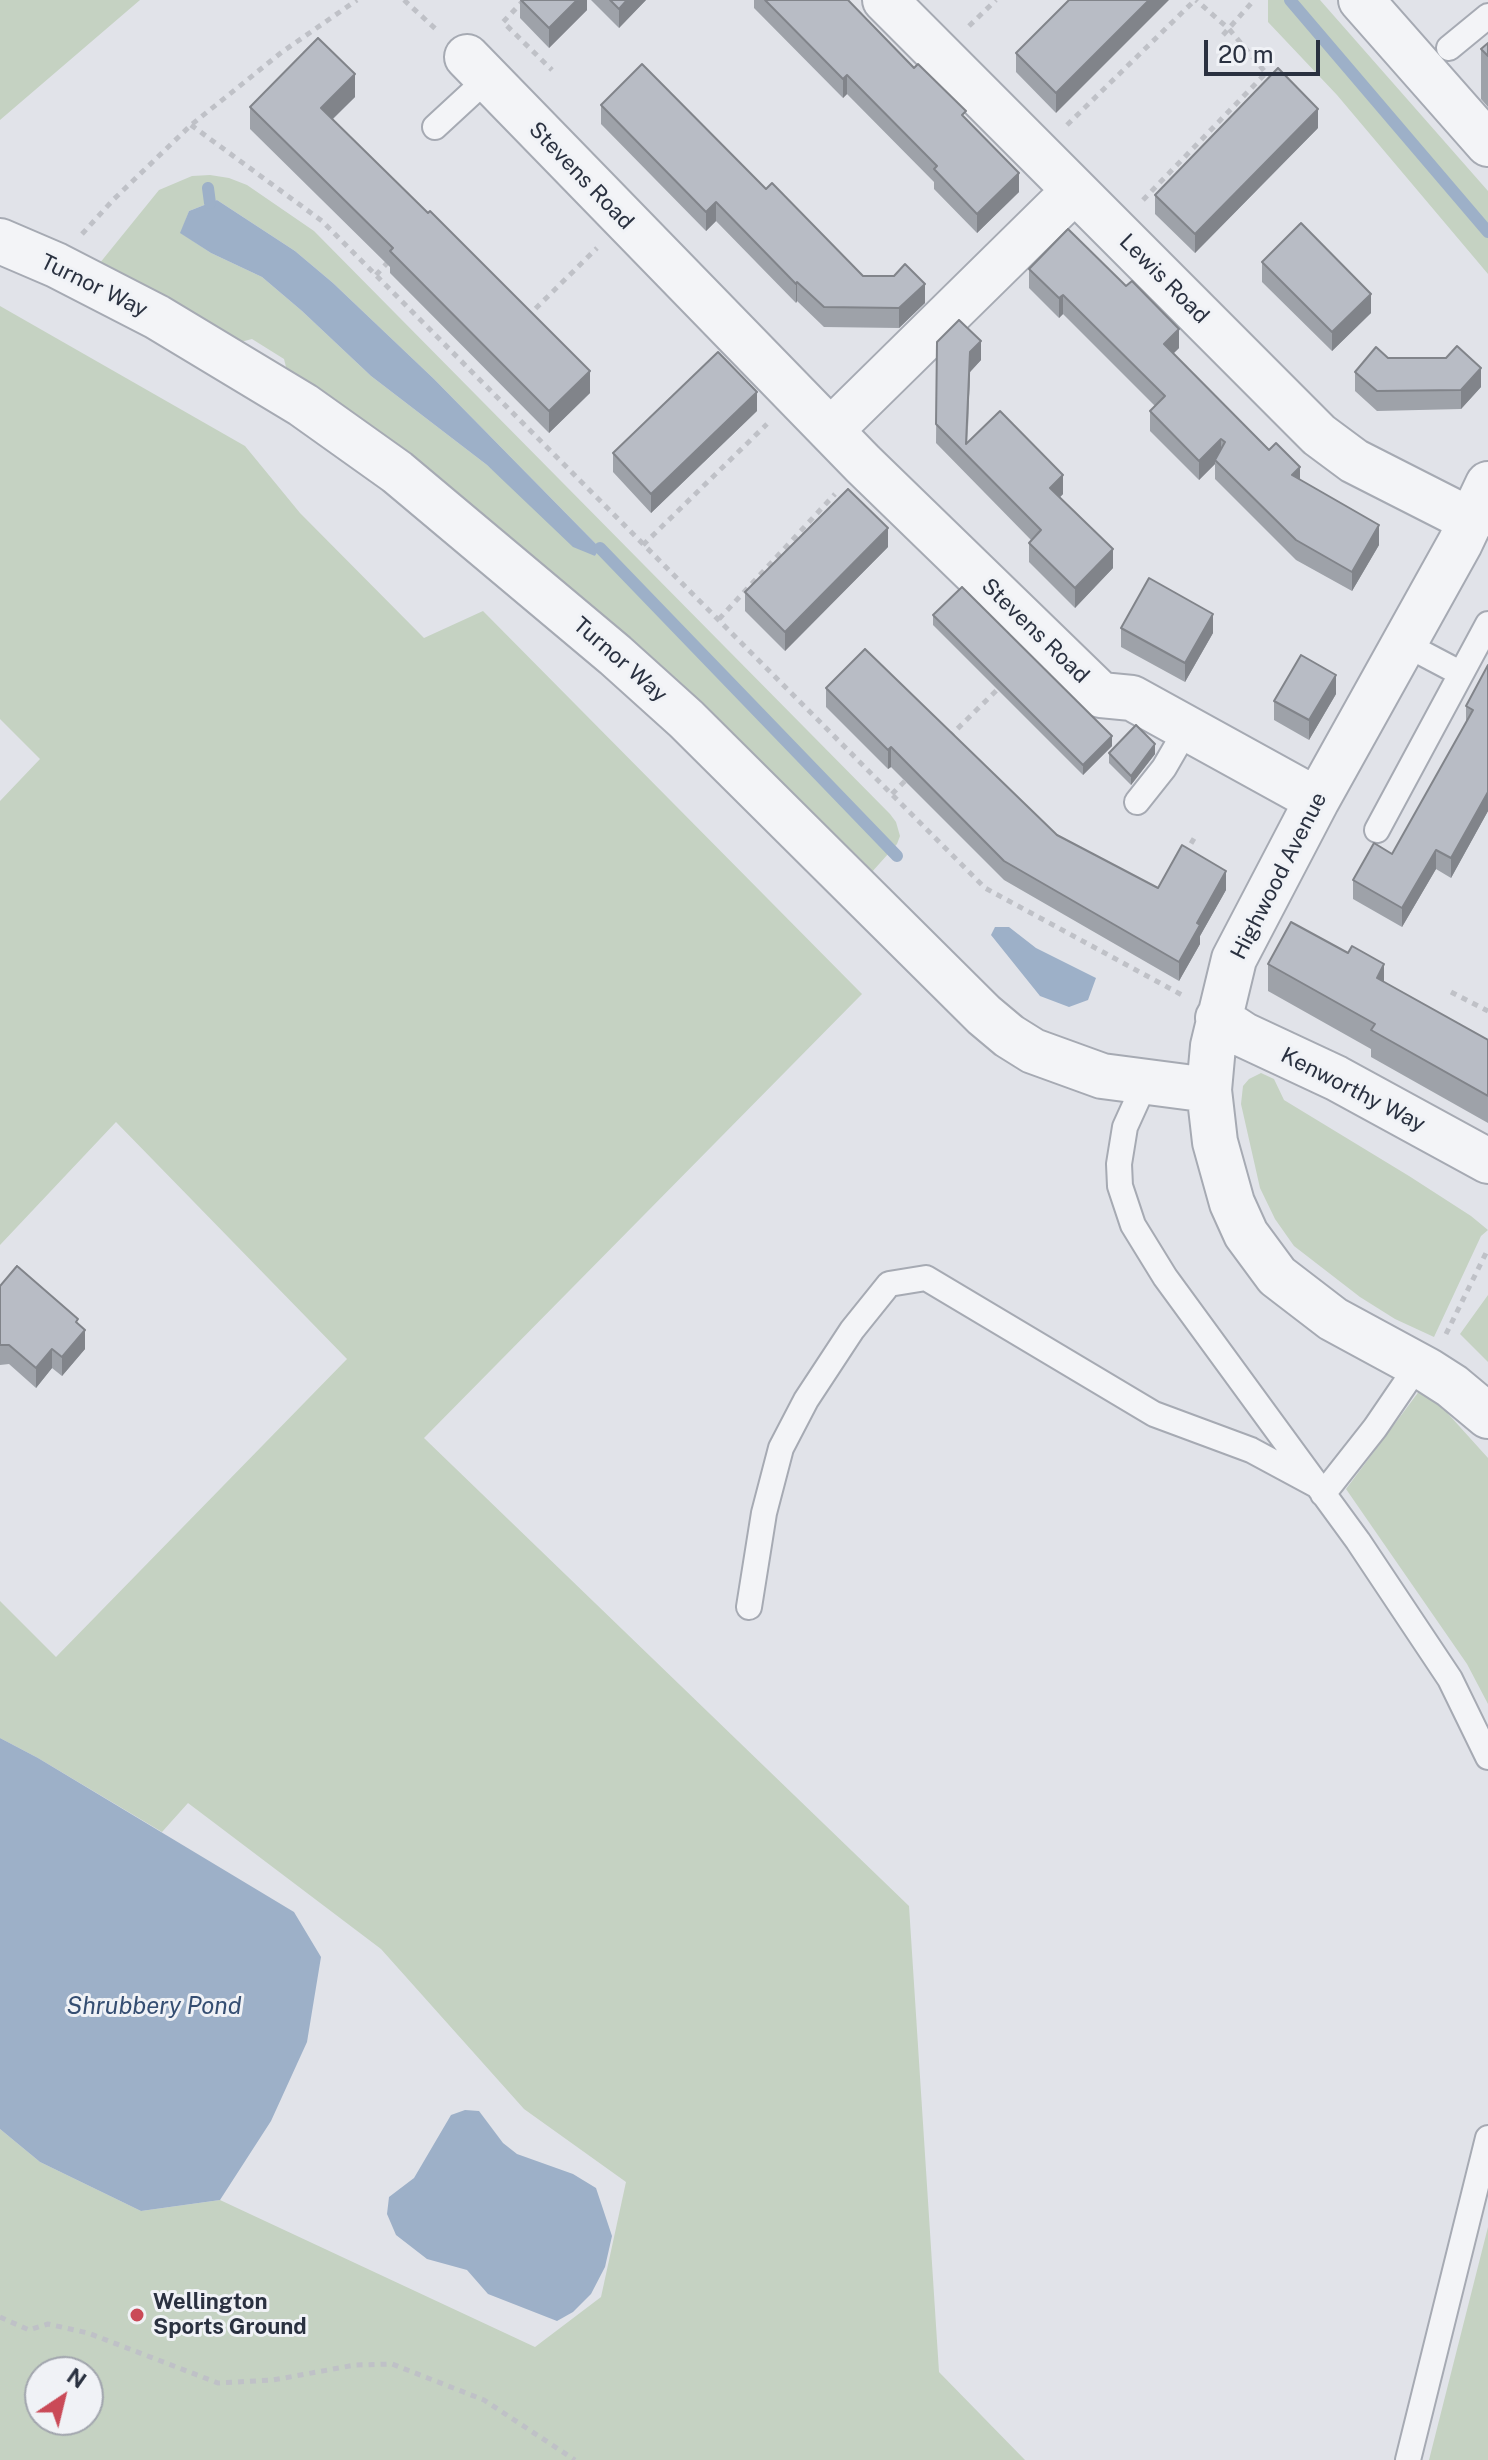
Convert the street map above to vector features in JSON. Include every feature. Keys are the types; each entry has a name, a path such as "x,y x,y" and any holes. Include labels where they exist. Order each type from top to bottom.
{"street":[{"name":"Lewis Road","path":"885,0 1333,447 1413,493 1480,503"},
{"path":"1361,0 1488,144"},
{"name":"Stevens Road","path":"477,68 863,464 1101,695 1132,698 1317,800"},
{"path":"831,430 1074,191"},
{"name":"Turnor Way","path":"0,241 56,265 157,317 267,382 351,438 442,508 686,719 984,1015 1009,1036 1033,1051 1102,1076 1209,1090"},
{"name":"Highwood Avenue","path":"1480,503 1317,800 1234,959 1218,1018 1209,1090 1215,1142 1232,1203 1246,1234 1277,1276 1333,1319 1452,1386 1488,1416"},
{"name":"Kenworthy Way","path":"1218,1018 1244,1035 1336,1078 1488,1161"}],"lane":[{"path":"1449,48 1488,16"},
{"path":"435,127 477,68"},
{"path":"1377,830 1488,624"},
{"path":"1405,644 1460,673"},
{"path":"1137,802 1164,768 1186,730"},
{"path":"1145,1083 1125,1127 1119,1164 1120,1186 1133,1225 1173,1289 1358,1541 1450,1679 1488,1757"},
{"path":"749,1607 764,1513 781,1448 806,1400 852,1330 889,1284 926,1278 1154,1414 1251,1450 1320,1490"},
{"path":"1320,1490 1423,1368"},
{"path":"1408,2460 1488,2138"}],"path":[{"path":"56,265 114,199 191,125 282,52 357,0"},
{"path":"524,0 503,22 552,70"},
{"path":"966,29 996,0"},
{"path":"1038,154 1196,0 1229,29 1266,73 1114,229"},
{"path":"1223,35 1254,0"},
{"path":"191,125 322,221 985,888 1218,1018"},
{"path":"376,275 397,251"},
{"path":"524,319 577,268"},
{"path":"643,545 796,395"},
{"path":"719,619 863,464"},
{"path":"946,740 1001,686"},
{"path":"892,794 914,772"},
{"path":"1180,862 1196,835"},
{"path":"1451,992 1488,1011"},
{"path":"1423,1368 1488,1249"},
{"path":"0,2317 29,2330 48,2324 88,2333 218,2383 273,2380 355,2365 392,2364 484,2400 575,2460"}],"green space":[{"path":"0,0 140,0 0,120"},
{"path":"1268,0 1320,0 1488,191 1488,274 1337,95 1268,22"},
{"path":"192,176 229,178 247,185 314,231 890,814 900,836 897,844 871,873 289,379 284,359 252,339 233,344 95,269 159,190","holes":["217,200 295,251 434,379 600,548 595,556 487,465 371,376 262,277 211,253 181,233 189,211"]},
{"path":"0,306 245,446 300,513 424,638 483,611 862,994 424,1438 909,1906 939,2372 1025,2460 0,2460 0,2129 40,2162 141,2211 220,2200 535,2347 601,2297 626,2182 524,2109 381,1949 188,1803 162,1832 0,1738 0,1601 56,1657 347,1359 116,1122 0,1245 0,801 40,759 0,719"},
{"path":"1261,1073 1274,1079 1284,1100 1409,1176 1488,1230 1481,1236 1434,1337 1395,1319 1360,1297 1294,1246 1275,1219 1260,1188 1241,1104 1243,1086"},
{"path":"1488,1295 1488,1362 1460,1334"},
{"path":"1423,1386 1488,1458 1488,1704 1467,1664 1346,1489"},
{"path":"1488,2227 1488,2460 1429,2460"}],"water":[{"path":"217,200 295,251 333,283 434,379 600,548 595,556 573,547 487,465 371,376 262,277 211,253 180,233 189,211"},
{"path":"995,927 1009,927 1036,948 1096,978 1088,1000 1069,1007 1040,996 991,935"},
{"name":"Shrubbery Pond","path":"0,1738 294,1912 321,1957 307,2042 271,2121 220,2200 141,2211 40,2162 0,2129"},
{"path":"465,2110 479,2111 503,2143 517,2154 573,2174 596,2188 612,2236 605,2267 591,2294 573,2312 557,2321 488,2294 467,2270 427,2259 396,2235 387,2214 389,2197 414,2178 451,2115"}],"building":[{"path":"521,0 577,0 549,28"},
{"path":"610,0 627,0 619,9"},
{"path":"765,0 848,0 914,68 918,64 966,111 962,115 1019,173 977,214 934,169 937,166 847,75 843,79"},
{"path":"1069,0 1149,0 1056,93 1016,53"},
{"path":"318,38 355,74 321,108 428,213 430,211 590,371 549,411 390,251 393,248 250,107"},
{"path":"1488,43 1488,56 1481,49"},
{"path":"642,64 766,189 772,183 863,276 894,276 905,264 925,284 899,308 824,307 796,284 716,202 706,212 601,105"},
{"path":"1278,68 1318,109 1195,234 1155,195"},
{"path":"1301,223 1371,294 1332,332 1262,262"},
{"path":"1068,229 1126,286 1132,281 1179,329 1164,344 1269,450 1276,443 1300,467 1292,475 1379,525 1352,572 1296,540 1215,460 1225,442 1221,439 1199,461 1150,411 1165,396 1063,295 1059,298 1029,269"},
{"path":"959,320 981,341 970,352 966,444 1000,411 1063,475 1050,488 1113,549 1075,588 1029,543 1041,530 936,424 937,342"},
{"path":"1457,346 1481,368 1461,390 1377,391 1355,372 1376,347 1388,358 1446,358"},
{"path":"718,352 757,392 651,494 613,453"},
{"path":"848,489 888,528 785,632 745,592"},
{"path":"1149,578 1213,614 1185,663 1121,628"},
{"path":"962,587 1112,736 1083,765 933,615"},
{"path":"865,649 1057,835 1158,888 1182,845 1226,871 1179,962 1004,861 891,747 888,750 826,688"},
{"path":"1301,655 1336,675 1309,720 1274,701"},
{"path":"1488,665 1488,792 1451,858 1436,850 1402,908 1353,880 1374,843 1392,854 1473,710 1466,706"},
{"path":"1136,725 1155,744 1131,776 1109,753"},
{"path":"1291,922 1348,953 1352,946 1384,964 1377,978 1488,1040 1488,1096 1371,1030 1375,1024 1268,964"},
{"path":"17,1266 78,1319 76,1322 85,1330 62,1357 52,1349 36,1368 9,1345 0,1345 0,1286"}],"waterway":[{"path":"1290,0 1488,232"},
{"path":"208,188 210,203"},
{"path":"600,548 897,856"}],"place":[{"name":"Wellington Sports Ground","path":"137,2315"}]}
